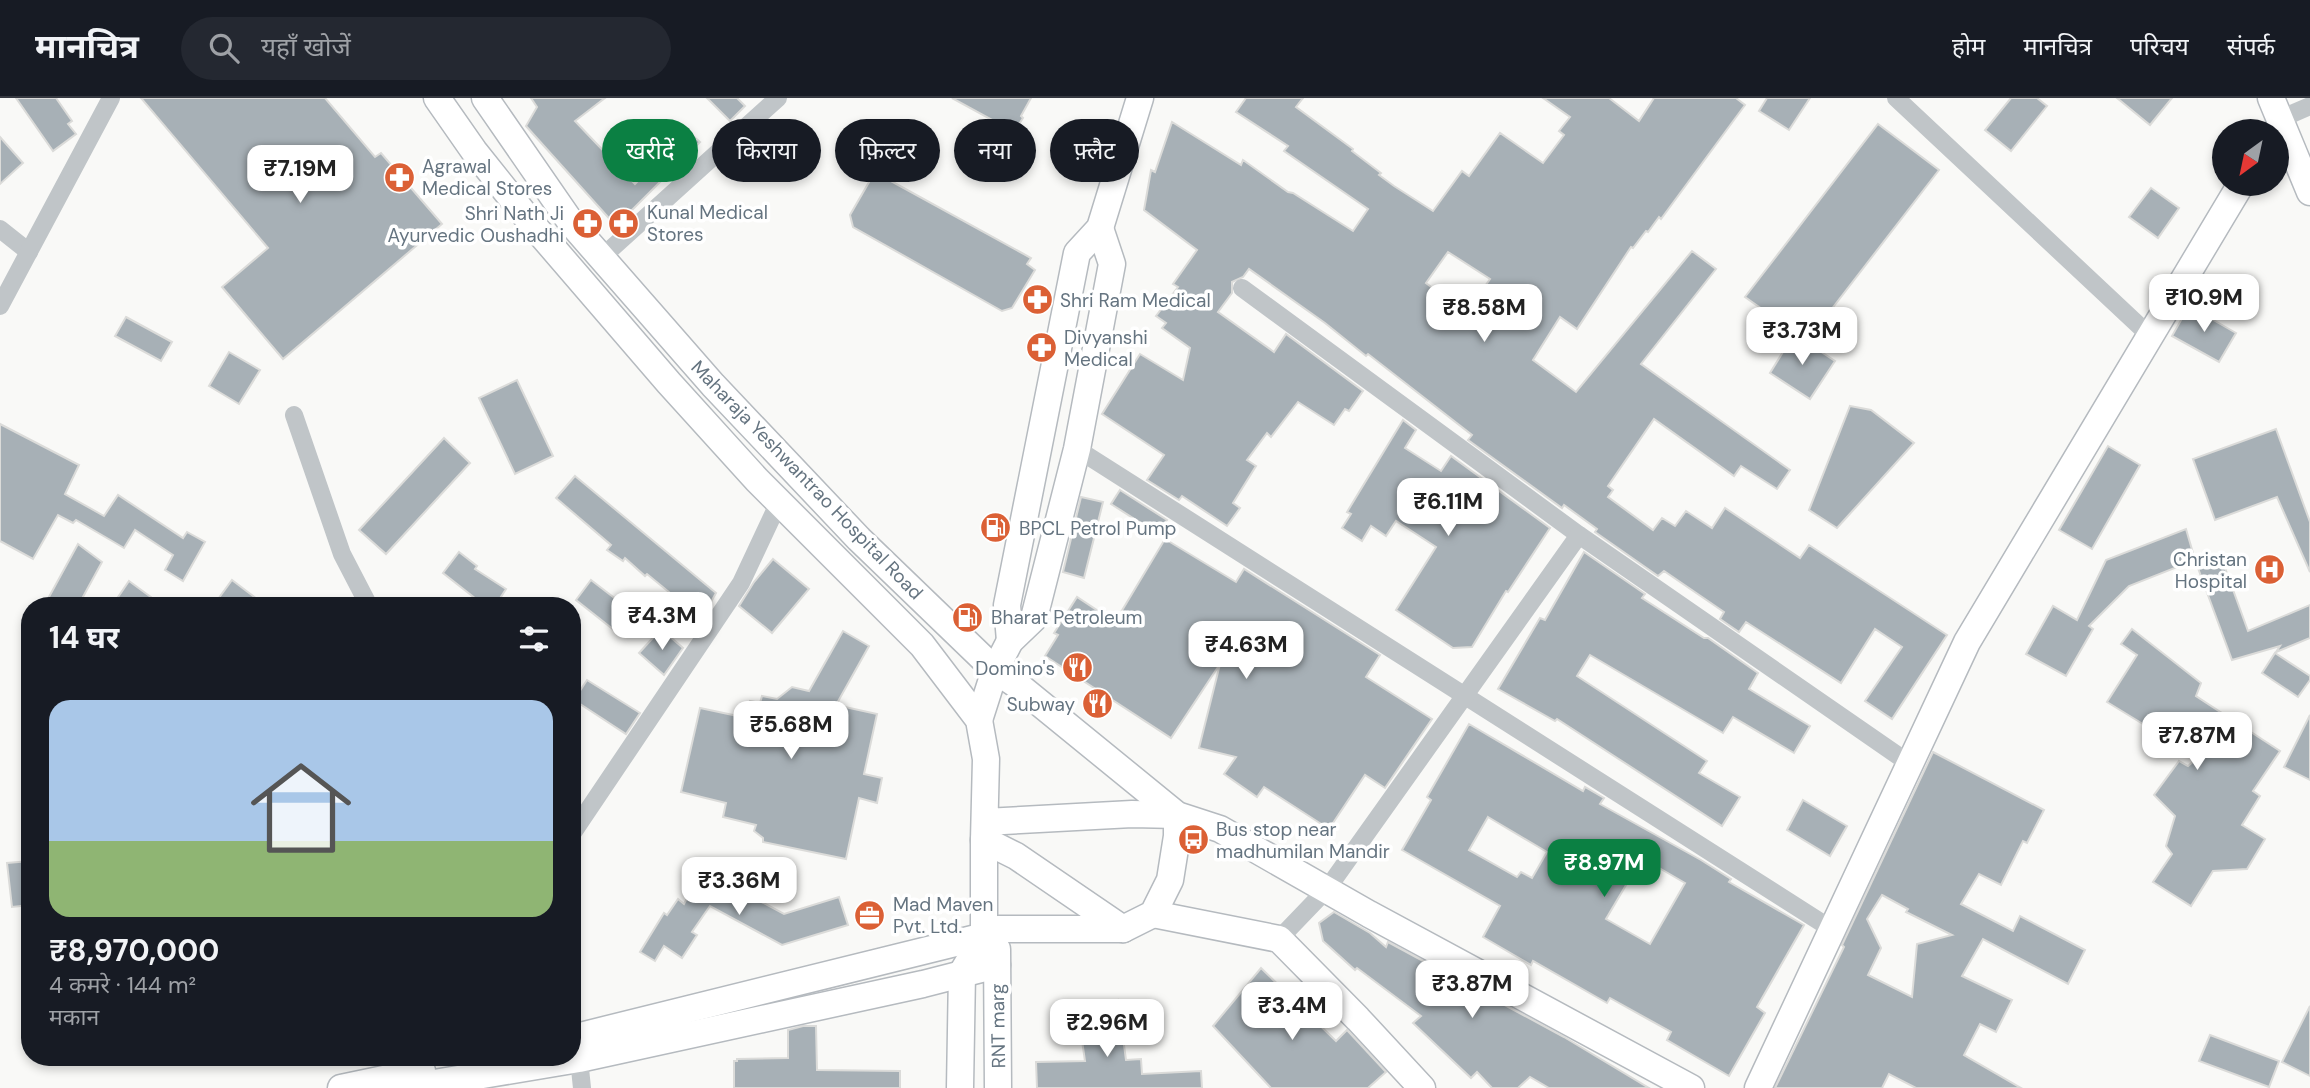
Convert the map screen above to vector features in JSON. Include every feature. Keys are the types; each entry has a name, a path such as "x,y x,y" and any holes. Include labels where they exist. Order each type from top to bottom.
{"main road":[{"name":"Maharaja Yeshwantrao Hospital Road","path":"437,98 474,151 533,225 669,383 779,502 922,645 979,720 986,759 984,831"},
{"name":"Maharaja Yeshwantrao Hospital Road","path":"485,98 572,224 713,385 859,539 995,670 1020,687 1177,815"},
{"path":"1010,640 1007,605 1077,253 1100,228 1140,98"},
{"path":"2275,116 2310,192"},
{"path":"1758,1088 1967,642 2234,196"},
{"path":"979,720 995,670 1010,640 1034,618 1077,449 1112,264 1100,228"},
{"path":"984,831 1132,814 1177,815 1220,829 1691,1088"},
{"path":"581,1047 991,933 1123,929 1153,914 1170,880 1177,836 1177,815"},
{"path":"984,831 1123,929"},
{"name":"RNT marg","path":"984,831 991,933 997,965 998,1088"},
{"path":"1153,914 1279,939 1359,1019 1422,1088"},
{"path":"962,973 991,933"},
{"path":"581,1047 923,984 997,965"},
{"name":"RNT marg","path":"960,1088 962,973"},
{"path":"341,1088 448,1066"},
{"path":"404,1088 499,1066"}],"street":[{"path":"0,306 111,98"},
{"path":"601,258 778,98"},
{"path":"1896,98 2149,335"},
{"path":"2275,116 2310,106"},
{"path":"0,229 29,253"},
{"path":"1242,288 1579,535 1910,764"},
{"path":"294,415 342,554 364,597"},
{"path":"1077,449 1832,930"},
{"path":"581,823 741,583 779,502"},
{"path":"1279,939 1327,889 1579,535"},
{"path":"581,810 587,815"},
{"path":"579,1066 582,1088"}],"building":[{"path":"16,98 56,98 72,121 68,124 76,134 53,151"},
{"path":"141,98 325,98 375,157 381,153 442,224 283,359 222,287 268,248"},
{"path":"531,98 605,98 575,121 602,149 602,182 660,182 616,226 526,126 537,107"},
{"path":"707,98 737,98 745,106 732,119 728,119"},
{"path":"952,98 1031,98 1021,116 1022,119 990,119"},
{"path":"1246,98 1303,98 1296,107 1353,149 1352,151 1381,173 1379,175 1433,211 1462,171 1469,176 1500,133 1543,163 1564,135 1559,131 1570,117 1543,98 1609,98 1639,121 1654,98 1736,98 1745,105 1661,219 1659,217 1648,232 1631,247 1577,329 1560,317 1533,360 1576,392 1692,251 1716,269 1641,364 1790,470 1777,489 1741,466 1734,476 1654,419 1608,486 1613,490 1608,497 1653,530 1662,518 1675,526 1686,511 1712,528 1725,508 1800,558 1809,545 1947,635 1892,719 1865,701 1902,647 1875,629 1841,683 1746,622 1739,632 1720,619 1724,612 1664,571 1658,576 1595,532 1597,529 1564,505 1562,508 1468,440 1472,435 1368,354 1366,356 1249,269 1243,277 1232,282 1232,293 1218,312 1274,352 1286,334 1363,391 1349,411 1345,409 1334,425 1298,402 1271,437 1267,433 1247,460 1256,466 1233,503 1240,508 1227,526 1182,496 1179,500 1147,480 1164,455 1102,414 1140,354 1183,380 1190,348 1162,328 1166,323 1156,316 1178,287 1173,284 1197,250 1144,210 1151,170 1155,172 1172,122 1241,165 1243,160 1288,192 1353,231 1368,209 1284,151 1288,146 1236,112","holes":["1448,252 1490,279 1466,313 1426,283"]},
{"path":"1767,98 1810,98 1789,130 1759,111"},
{"path":"2011,98 2037,98 2047,106 2011,151 1985,130"},
{"path":"2117,98 2172,98 2150,125"},
{"path":"1878,124 1939,170 1807,341 1745,297"},
{"path":"0,137 23,163 0,184"},
{"path":"869,182 893,182 1031,258 1027,264 1035,270 1012,308 1002,311 853,227 850,215"},
{"path":"2151,188 2179,208 2158,238 2129,217"},
{"path":"2189,306 2236,333 2219,362 2172,336"},
{"path":"126,317 172,342 161,361 115,336"},
{"path":"1794,334 1835,361 1810,399 1770,373"},
{"path":"229,352 260,370 239,404 209,386"},
{"path":"517,380 553,456 515,474 479,398"},
{"path":"1850,406 1871,410 1914,443 1837,528 1809,510"},
{"path":"1403,420 1416,430 1405,448 1441,471 1451,456 1550,528 1508,592 1506,591 1472,647 1453,648 1396,610 1436,547 1396,521 1386,536 1371,526 1362,541 1342,528 1351,514 1347,512"},
{"path":"0,424 79,465 65,494 104,516 118,495 183,538 187,532 205,542 183,581 165,570 173,555 135,530 124,548 76,520 73,523 58,515 33,559 0,541"},
{"path":"2276,429 2310,522 2310,572 2277,497 2215,520 2193,459"},
{"path":"444,438 470,463 386,554 359,530"},
{"path":"2108,446 2140,465 2092,549 2059,530"},
{"path":"575,476 716,593 700,622 677,609 681,602 647,574 645,576 625,558 623,561 607,550 611,545 556,498"},
{"path":"1120,490 1167,520 1158,534 1111,504"},
{"path":"1081,497 1103,502 1084,578 1063,572"},
{"path":"2186,529 2195,560 2129,586 2089,626 2093,629 2066,676 2026,654 2053,606 2077,620 2106,560"},
{"path":"1165,539 1236,582 1244,569 1380,655 1366,677 1432,719 1385,788 1365,775 1329,829 1264,787 1257,797 1224,774 1236,757 1199,748 1220,664 1171,738 1045,656 1058,635 1054,633 1077,597 1115,622"},
{"path":"78,544 102,562 83,597 49,597"},
{"path":"459,552 477,566 475,569 506,589 501,597 474,597 443,573"},
{"path":"1584,552 1645,594 1642,598 1708,638 1758,673 1749,689 1810,726 1794,753 1733,717 1723,733 1590,655 1577,676 1707,761 1699,773 1740,797 1722,826 1557,719 1555,721 1498,689 1540,618 1545,620"},
{"path":"2220,554 2248,631 2310,605 2310,638 2276,652 2280,646 2232,660 2195,560"},
{"path":"773,559 809,589 772,633 739,606"},
{"path":"232,580 254,597 220,597"},
{"path":"591,580 630,610 614,630 581,604 581,597 578,597"},
{"path":"129,581 151,597 118,597"},
{"path":"661,629 683,648 664,675 639,653"},
{"path":"2132,629 2201,683 2196,696 2280,751 2253,791 2260,796 2242,825 2265,839 2247,869 2213,871 2191,906 2153,882 2172,854 2166,846 2175,816 2154,795 2179,761 2188,766 2214,744 2181,721 2169,740 2107,702 2137,655 2121,644"},
{"path":"843,631 869,646 836,705 877,714 864,774 882,778 877,803 859,798 846,859 763,842 763,838 754,831 756,825 723,817 726,803 681,792 700,708 747,718 750,701 760,703 762,696 777,699 792,687 809,691"},
{"path":"2275,653 2310,676 2298,697 2262,673"},
{"path":"587,680 640,713 626,734 581,705 581,689"},
{"path":"2310,715 2310,780 2284,767"},
{"path":"1469,724 1583,791 1585,787 1604,798 1600,804 1701,860 1731,879 1729,882 1804,925 1757,1007 1765,1013 1729,1076 1667,1040 1671,1032 1610,998 1607,1003 1533,961 1531,965 1483,937 1500,906 1402,850 1431,800 1427,797","holes":["1488,817 1547,852 1532,878 1521,872 1517,877 1469,850","1642,858 1685,883 1650,944 1606,919"]},
{"path":"1933,752 2044,810 2027,843 2023,841 2001,885 1979,874 1961,904 2013,931 2020,916 2085,950 2068,984 1983,939 1962,976 2012,1000 1996,1032 1980,1024 1964,1055 2021,1088 1916,1088 1889,1074 1882,1088 1775,1088 1844,947 1842,945","holes":["1882,895 1908,909 1906,912 1952,935 1917,944 1912,997 1868,975 1881,948 1867,919"]},
{"path":"1803,800 1847,826 1830,856 1787,830"},
{"path":"21,862 21,906 12,907 7,863"},
{"path":"702,870 784,914 839,897 848,925 782,945 710,906 692,932 697,935 682,958 664,946 655,961 640,952 664,913 667,915 678,899 684,904"},
{"path":"1334,912 1370,933 1386,947 1388,942 1564,1037 1649,1088 1549,1088 1530,1077 1518,1088 1492,1088 1477,1072 1471,1078 1413,1023 1421,1016 1357,968 1355,970 1323,941 1319,923"},
{"path":"1261,968 1336,1041 1347,1030 1386,1072 1368,1088 1271,1088 1213,1026"},
{"path":"1118,1000 1126,1060 1141,1059 1142,1074 1201,1071 1202,1088 1037,1088 1036,1062 1085,1061 1077,1006"},
{"path":"2310,1006 2310,1076 2282,1062"},
{"path":"816,1026 817,1070 900,1071 900,1088 734,1088 734,1061 788,1058 788,1030"},
{"path":"2210,1035 2279,1061 2269,1087 2199,1061"}],"place":[{"name":"Agrawal Medical Stores","path":"399,177"},
{"name":"Kunal Medical Stores","path":"624,223"},
{"name":"Shri Nath Ji Ayurvedic Oushadhi","path":"587,224"},
{"name":"Shri Ram Medical","path":"1037,300"},
{"name":"Divyanshi Medical","path":"1041,348"},
{"name":"BPCL Petrol Pump","path":"996,528"},
{"name":"Christan Hospital","path":"2270,570"},
{"name":"Bharat Petroleum","path":"968,617"},
{"name":"Domino's","path":"1078,668"},
{"name":"Subway","path":"1098,704"},
{"name":"Bus stop near madhumilan Mandir","path":"1193,840"},
{"name":"Mad Maven Pvt. Ltd.","path":"870,915"}]}
